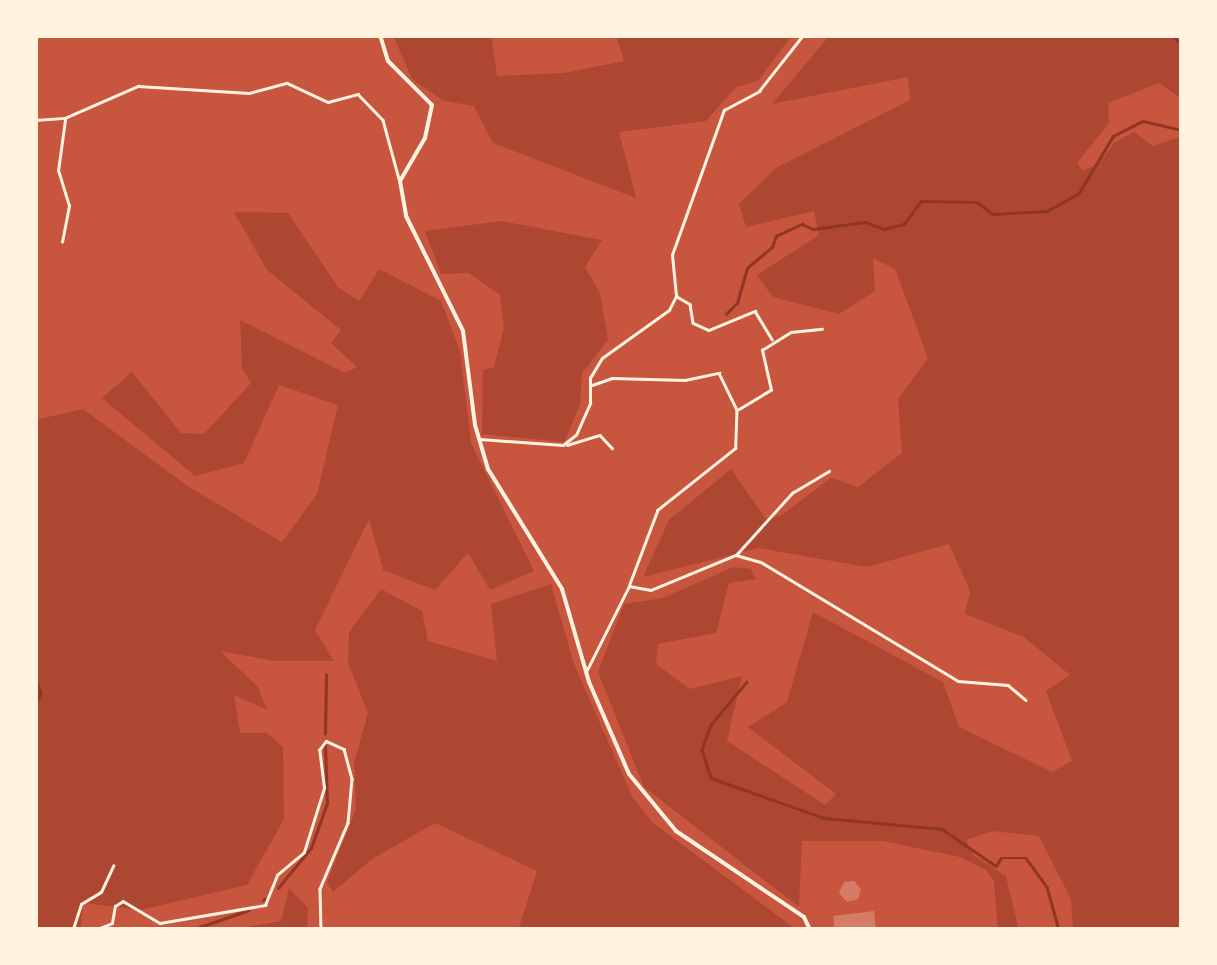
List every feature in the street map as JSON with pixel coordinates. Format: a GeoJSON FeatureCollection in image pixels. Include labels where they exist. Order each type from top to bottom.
{"type":"FeatureCollection","features":[{"type":"Feature","properties":{"kind":"street"},"geometry":{"type":"LineString","coordinates":[[380,35],[388,61],[420,91],[434,115],[400,180]]}},
{"type":"Feature","properties":{"kind":"street"},"geometry":{"type":"LineString","coordinates":[[563,444],[576,435],[602,358],[669,310],[676,296],[672,255],[724,110],[759,91],[803,35]]}},
{"type":"Feature","properties":{"kind":"street"},"geometry":{"type":"LineString","coordinates":[[35,120],[65,118],[138,86],[249,94],[286,82],[328,102],[358,94],[383,120],[406,216],[463,331],[479,439],[502,494],[562,589],[586,672],[629,774],[654,810],[695,846],[804,917],[810,930]]}},
{"type":"Feature","properties":{"kind":"street"},"geometry":{"type":"LineString","coordinates":[[62,242],[69,206],[58,171],[65,118]]}},
{"type":"Feature","properties":{"kind":"street"},"geometry":{"type":"LineString","coordinates":[[676,296],[690,304],[692,323],[709,330],[755,311],[773,341]]}},
{"type":"Feature","properties":{"kind":"street"},"geometry":{"type":"LineString","coordinates":[[737,410],[772,390],[762,350],[773,341],[822,329]]}},
{"type":"Feature","properties":{"kind":"street"},"geometry":{"type":"LineString","coordinates":[[586,672],[630,586],[658,510],[736,448],[737,410],[719,373],[685,380],[612,378],[590,386]]}},
{"type":"Feature","properties":{"kind":"street"},"geometry":{"type":"LineString","coordinates":[[479,439],[563,444],[600,436],[612,448]]}},
{"type":"Feature","properties":{"kind":"street"},"geometry":{"type":"LineString","coordinates":[[630,586],[651,590],[736,555],[792,493],[829,471]]}},
{"type":"Feature","properties":{"kind":"street"},"geometry":{"type":"LineString","coordinates":[[736,555],[760,562],[949,676],[1008,685],[1026,700]]}},
{"type":"Feature","properties":{"kind":"street"},"geometry":{"type":"LineString","coordinates":[[95,930],[112,923],[115,906],[123,901],[160,923],[266,905],[277,875],[304,852],[324,788],[320,750],[326,741],[344,750],[352,780],[348,822],[320,889],[321,930]]}},
{"type":"Feature","properties":{"kind":"street"},"geometry":{"type":"LineString","coordinates":[[45,930],[73,929],[78,907],[101,892],[113,866]]}},
{"type":"Feature","properties":{"kind":"shaded area"},"geometry":{"type":"Polygon","coordinates":[[[393,35],[491,35],[497,76],[564,73],[624,61],[616,35],[792,35],[758,81],[736,87],[706,121],[619,132],[636,198],[493,143],[474,106],[444,101],[412,79],[393,35]]]}},
{"type":"Feature","properties":{"kind":"shaded area"},"geometry":{"type":"Polygon","coordinates":[[[830,35],[1182,35],[1182,99],[1159,83],[1108,103],[1109,123],[1077,163],[1082,170],[1098,165],[1114,143],[1134,132],[1153,146],[1182,136],[1182,930],[1073,930],[1071,899],[1039,836],[992,831],[966,840],[973,855],[1006,876],[1019,930],[998,930],[994,881],[986,870],[960,857],[883,841],[802,841],[799,907],[644,787],[598,672],[624,604],[663,598],[733,567],[751,569],[756,579],[729,583],[716,633],[658,644],[656,664],[690,689],[742,676],[727,741],[825,805],[836,794],[748,727],[787,702],[813,612],[943,682],[959,727],[1052,772],[1072,761],[1046,691],[1070,675],[1024,637],[965,614],[970,591],[949,544],[867,567],[758,548],[643,577],[669,520],[731,469],[766,519],[782,515],[831,478],[858,487],[902,453],[898,399],[928,358],[895,269],[873,258],[875,291],[839,314],[773,297],[757,275],[819,235],[814,211],[746,227],[739,204],[776,168],[910,100],[908,77],[772,104],[830,35]]]}},
{"type":"Feature","properties":{"kind":"shaded area"},"geometry":{"type":"Polygon","coordinates":[[[234,212],[288,213],[338,287],[359,301],[379,269],[441,301],[460,351],[471,443],[534,571],[490,590],[468,553],[435,590],[383,570],[369,519],[315,630],[334,661],[275,661],[220,651],[258,687],[267,710],[234,695],[240,733],[267,733],[283,747],[284,819],[247,885],[140,910],[83,903],[81,930],[35,930],[35,420],[83,409],[189,487],[282,542],[317,494],[338,405],[279,385],[244,463],[195,476],[102,398],[132,372],[181,433],[204,434],[251,383],[242,368],[240,320],[345,373],[357,367],[331,343],[341,330],[267,270],[234,212]]]}},
{"type":"Feature","properties":{"kind":"shaded area"},"geometry":{"type":"Polygon","coordinates":[[[502,221],[602,240],[585,267],[600,293],[608,340],[582,373],[580,405],[564,442],[482,434],[483,370],[494,367],[504,328],[500,295],[469,273],[441,274],[425,231],[502,221]]]}},
{"type":"Feature","properties":{"kind":"shaded area"},"geometry":{"type":"Polygon","coordinates":[[[551,584],[574,664],[632,796],[652,822],[797,930],[518,930],[537,871],[435,823],[372,859],[333,892],[327,882],[356,809],[354,763],[368,713],[348,663],[349,632],[381,589],[422,611],[428,641],[497,661],[491,604],[551,584]]]}},
{"type":"Feature","properties":{"kind":"shaded area"},"geometry":{"type":"Polygon","coordinates":[[[289,888],[308,908],[307,930],[232,930],[281,921],[289,888]]]}},
{"type":"Feature","properties":{"kind":"building"},"geometry":{"type":"Polygon","coordinates":[[[854,881],[861,889],[858,899],[847,902],[839,893],[844,882],[854,881]]]}},
{"type":"Feature","properties":{"kind":"building"},"geometry":{"type":"Polygon","coordinates":[[[874,911],[876,930],[835,930],[833,916],[874,911]]]}},
{"type":"Feature","properties":{"kind":"waterway"},"geometry":{"type":"LineString","coordinates":[[1171,35],[1182,44]]}},
{"type":"Feature","properties":{"kind":"waterway"},"geometry":{"type":"LineString","coordinates":[[726,314],[737,303],[747,268],[772,247],[776,236],[802,224],[813,229],[865,222],[884,229],[904,224],[921,201],[977,202],[993,214],[1047,211],[1079,193],[1113,136],[1143,121],[1182,130]]}},
{"type":"Feature","properties":{"kind":"waterway"},"geometry":{"type":"LineString","coordinates":[[325,734],[326,675]]}},
{"type":"Feature","properties":{"kind":"waterway"},"geometry":{"type":"LineString","coordinates":[[35,678],[41,693],[35,707]]}},
{"type":"Feature","properties":{"kind":"waterway"},"geometry":{"type":"LineString","coordinates":[[747,682],[711,725],[702,750],[711,778],[824,818],[942,829],[996,866],[1001,858],[1026,858],[1047,887],[1059,930]]}},
{"type":"Feature","properties":{"kind":"waterway"},"geometry":{"type":"LineString","coordinates":[[278,888],[311,848],[327,803],[325,745]]}},
{"type":"Feature","properties":{"kind":"waterway"},"geometry":{"type":"LineString","coordinates":[[191,930],[249,910]]}}]}
